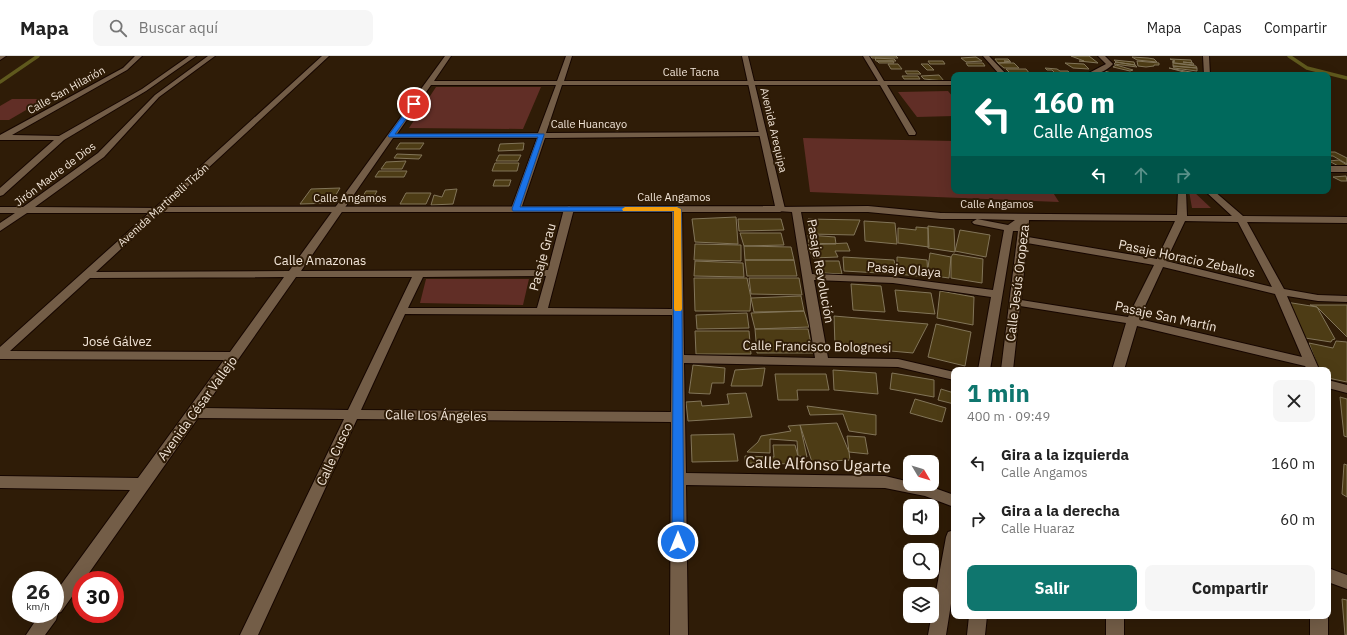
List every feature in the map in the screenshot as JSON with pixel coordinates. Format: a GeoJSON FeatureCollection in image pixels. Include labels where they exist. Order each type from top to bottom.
{"type":"FeatureCollection","features":[{"type":"Feature","properties":{"kind":"street","name":"Calle San Hilarión"},"geometry":{"type":"LineString","coordinates":[[1,137],[118,73],[139,56]]}},
{"type":"Feature","properties":{"kind":"street"},"geometry":{"type":"LineString","coordinates":[[0,193],[61,138],[144,90],[193,56]]}},
{"type":"Feature","properties":{"kind":"street","name":"Jirón Madre de Dios"},"geometry":{"type":"LineString","coordinates":[[0,228],[101,155],[157,96],[212,56]]}},
{"type":"Feature","properties":{"kind":"street","name":"Avenida Martinelli Tizón"},"geometry":{"type":"LineString","coordinates":[[0,355],[326,56]]}},
{"type":"Feature","properties":{"kind":"street","name":"Avenida César Vallejo"},"geometry":{"type":"LineString","coordinates":[[64,594],[448,56]]}},
{"type":"Feature","properties":{"kind":"street"},"geometry":{"type":"LineString","coordinates":[[516,209],[569,56]]}},
{"type":"Feature","properties":{"kind":"street","name":"Avenida Arequipa"},"geometry":{"type":"LineString","coordinates":[[746,56],[780,209]]}},
{"type":"Feature","properties":{"kind":"street"},"geometry":{"type":"LineString","coordinates":[[866,56],[912,133]]}},
{"type":"Feature","properties":{"kind":"street"},"geometry":{"type":"LineString","coordinates":[[986,56],[1001,72]]}},
{"type":"Feature","properties":{"kind":"street"},"geometry":{"type":"LineString","coordinates":[[1095,72],[1110,64],[1101,56]]}},
{"type":"Feature","properties":{"kind":"street"},"geometry":{"type":"LineString","coordinates":[[1206,56],[1208,72]]}},
{"type":"Feature","properties":{"kind":"street","name":"Calle Tacna"},"geometry":{"type":"LineString","coordinates":[[429,83],[951,84]]}},
{"type":"Feature","properties":{"kind":"street","name":"Calle Huancayo"},"geometry":{"type":"LineString","coordinates":[[391,136],[763,134]]}},
{"type":"Feature","properties":{"kind":"street"},"geometry":{"type":"LineString","coordinates":[[1,137],[61,138]]}},
{"type":"Feature","properties":{"kind":"street"},"geometry":{"type":"LineString","coordinates":[[1331,169],[1347,169]]}},
{"type":"Feature","properties":{"kind":"street"},"geometry":{"type":"LineString","coordinates":[[1119,367],[1132,321],[1182,217],[1182,194]]}},
{"type":"Feature","properties":{"kind":"street"},"geometry":{"type":"LineString","coordinates":[[1212,194],[1241,219],[1280,292],[1311,366]]}},
{"type":"Feature","properties":{"kind":"street","name":"Pasaje Grau"},"geometry":{"type":"LineString","coordinates":[[542,311],[569,209]]}},
{"type":"Feature","properties":{"kind":"street"},"geometry":{"type":"LineString","coordinates":[[677,209],[678,635]]}},
{"type":"Feature","properties":{"kind":"street","name":"Calle Angamos"},"geometry":{"type":"LineString","coordinates":[[0,210],[796,209],[868,210],[941,216],[1182,217],[1347,220]]}},
{"type":"Feature","properties":{"kind":"street","name":"Pasaje Revolución"},"geometry":{"type":"LineString","coordinates":[[796,209],[822,361]]}},
{"type":"Feature","properties":{"kind":"street","name":"Pasaje Horacio Zeballos"},"geometry":{"type":"LineString","coordinates":[[941,216],[1009,228],[1063,247],[1160,263],[1280,292],[1318,298],[1347,299]]}},
{"type":"Feature","properties":{"kind":"street","name":"Calle Jesús Oropeza"},"geometry":{"type":"LineString","coordinates":[[985,367],[1009,228],[1025,216]]}},
{"type":"Feature","properties":{"kind":"street","name":"Calle Jesús Oropeza"},"geometry":{"type":"LineString","coordinates":[[1007,367],[1025,216]]}},
{"type":"Feature","properties":{"kind":"street","name":"Calle Cusco"},"geometry":{"type":"LineString","coordinates":[[249,635],[419,273]]}},
{"type":"Feature","properties":{"kind":"street","name":"Calle Amazonas"},"geometry":{"type":"LineString","coordinates":[[87,275],[552,273]]}},
{"type":"Feature","properties":{"kind":"street","name":"Pasaje Olaya"},"geometry":{"type":"LineString","coordinates":[[807,277],[893,280],[997,294]]}},
{"type":"Feature","properties":{"kind":"street","name":"Pasaje San Martín"},"geometry":{"type":"LineString","coordinates":[[1015,302],[1132,321],[1311,366]]}},
{"type":"Feature","properties":{"kind":"street"},"geometry":{"type":"LineString","coordinates":[[401,311],[678,312]]}},
{"type":"Feature","properties":{"kind":"street","name":"José Gálvez"},"geometry":{"type":"LineString","coordinates":[[0,355],[234,356]]}},
{"type":"Feature","properties":{"kind":"street","name":"Calle Francisco Bolognesi"},"geometry":{"type":"LineString","coordinates":[[678,359],[898,363],[951,375]]}},
{"type":"Feature","properties":{"kind":"street"},"geometry":{"type":"LineString","coordinates":[[1331,385],[1347,389]]}},
{"type":"Feature","properties":{"kind":"street","name":"Calle Los Ángeles"},"geometry":{"type":"LineString","coordinates":[[194,413],[678,417]]}},
{"type":"Feature","properties":{"kind":"street","name":"Calle Alfonso Ugarte"},"geometry":{"type":"LineString","coordinates":[[678,479],[885,482],[926,491],[951,500]]}},
{"type":"Feature","properties":{"kind":"street"},"geometry":{"type":"LineString","coordinates":[[0,482],[143,484]]}},
{"type":"Feature","properties":{"kind":"street"},"geometry":{"type":"LineString","coordinates":[[937,635],[951,554]]}},
{"type":"Feature","properties":{"kind":"street"},"geometry":{"type":"LineString","coordinates":[[1331,576],[1347,582]]}},
{"type":"Feature","properties":{"kind":"street"},"geometry":{"type":"LineString","coordinates":[[976,635],[978,619]]}},
{"type":"Feature","properties":{"kind":"street"},"geometry":{"type":"LineString","coordinates":[[1114,619],[1115,635]]}},
{"type":"Feature","properties":{"kind":"street"},"geometry":{"type":"LineString","coordinates":[[1319,619],[1319,635]]}},
{"type":"Feature","properties":{"kind":"street"},"geometry":{"type":"LineString","coordinates":[[35,635],[44,623]]}},
{"type":"Feature","properties":{"kind":"shaded area"},"geometry":{"type":"Polygon","coordinates":[[[436,87],[541,87],[523,129],[409,128],[436,87]]]}},
{"type":"Feature","properties":{"kind":"shaded area"},"geometry":{"type":"Polygon","coordinates":[[[948,91],[951,94],[951,116],[917,117],[898,92],[948,91]]]}},
{"type":"Feature","properties":{"kind":"shaded area"},"geometry":{"type":"Polygon","coordinates":[[[12,99],[45,99],[9,120],[0,120],[0,106],[12,99]]]}},
{"type":"Feature","properties":{"kind":"shaded area"},"geometry":{"type":"Polygon","coordinates":[[[803,138],[951,141],[951,194],[1054,194],[1059,202],[810,192],[803,138]]]}},
{"type":"Feature","properties":{"kind":"shaded area"},"geometry":{"type":"Polygon","coordinates":[[[1190,194],[1196,194],[1211,208],[1192,208],[1190,194]]]}},
{"type":"Feature","properties":{"kind":"shaded area"},"geometry":{"type":"Polygon","coordinates":[[[426,279],[529,279],[523,305],[420,303],[426,279]]]}},
{"type":"Feature","properties":{"kind":"building"},"geometry":{"type":"Polygon","coordinates":[[[870,56],[896,56],[898,58],[872,58],[870,56]]]}},
{"type":"Feature","properties":{"kind":"building"},"geometry":{"type":"Polygon","coordinates":[[[1071,56],[1089,56],[1098,63],[1079,61],[1084,61],[1071,56]]]}},
{"type":"Feature","properties":{"kind":"building"},"geometry":{"type":"Polygon","coordinates":[[[976,57],[982,61],[966,62],[961,58],[976,57]]]}},
{"type":"Feature","properties":{"kind":"building"},"geometry":{"type":"Polygon","coordinates":[[[1132,57],[1154,59],[1157,62],[1137,60],[1132,57]]]}},
{"type":"Feature","properties":{"kind":"building"},"geometry":{"type":"Polygon","coordinates":[[[875,58],[894,59],[896,61],[876,61],[875,58]]]}},
{"type":"Feature","properties":{"kind":"building"},"geometry":{"type":"Polygon","coordinates":[[[995,59],[1008,59],[1010,61],[1004,61],[1011,62],[998,63],[995,59]]]}},
{"type":"Feature","properties":{"kind":"building"},"geometry":{"type":"Polygon","coordinates":[[[1170,59],[1191,60],[1194,65],[1175,63],[1172,62],[1175,61],[1170,59]]]}},
{"type":"Feature","properties":{"kind":"building"},"geometry":{"type":"Polygon","coordinates":[[[1114,60],[1134,62],[1135,65],[1116,62],[1114,60]]]}},
{"type":"Feature","properties":{"kind":"building"},"geometry":{"type":"Polygon","coordinates":[[[877,61],[893,61],[894,63],[879,63],[877,61]]]}},
{"type":"Feature","properties":{"kind":"building"},"geometry":{"type":"Polygon","coordinates":[[[928,61],[943,61],[945,64],[930,64],[928,61]]]}},
{"type":"Feature","properties":{"kind":"building"},"geometry":{"type":"Polygon","coordinates":[[[1137,61],[1159,63],[1159,65],[1146,67],[1138,66],[1137,61]]]}},
{"type":"Feature","properties":{"kind":"building"},"geometry":{"type":"Polygon","coordinates":[[[1116,62],[1135,65],[1137,67],[1114,64],[1116,62]]]}},
{"type":"Feature","properties":{"kind":"building"},"geometry":{"type":"Polygon","coordinates":[[[966,63],[983,63],[985,66],[968,66],[966,63]]]}},
{"type":"Feature","properties":{"kind":"building"},"geometry":{"type":"Polygon","coordinates":[[[998,63],[1014,63],[1019,68],[1004,68],[998,63]]]}},
{"type":"Feature","properties":{"kind":"building"},"geometry":{"type":"Polygon","coordinates":[[[1065,63],[1084,64],[1089,69],[1073,68],[1065,63]]]}},
{"type":"Feature","properties":{"kind":"building"},"geometry":{"type":"Polygon","coordinates":[[[1173,63],[1196,66],[1197,68],[1173,66],[1173,63]]]}},
{"type":"Feature","properties":{"kind":"building"},"geometry":{"type":"Polygon","coordinates":[[[888,64],[898,64],[902,69],[891,69],[888,64]]]}},
{"type":"Feature","properties":{"kind":"building"},"geometry":{"type":"Polygon","coordinates":[[[921,64],[928,64],[934,70],[927,70],[921,64]]]}},
{"type":"Feature","properties":{"kind":"building"},"geometry":{"type":"Polygon","coordinates":[[[1116,65],[1133,70],[1130,71],[1113,67],[1116,65]]]}},
{"type":"Feature","properties":{"kind":"building"},"geometry":{"type":"Polygon","coordinates":[[[1173,66],[1197,68],[1197,71],[1174,68],[1173,66]]]}},
{"type":"Feature","properties":{"kind":"building"},"geometry":{"type":"Polygon","coordinates":[[[1045,68],[1069,72],[1054,72],[1052,70],[1047,70],[1045,68]]]}},
{"type":"Feature","properties":{"kind":"building"},"geometry":{"type":"Polygon","coordinates":[[[1169,68],[1190,72],[1184,72],[1169,68]]]}},
{"type":"Feature","properties":{"kind":"building"},"geometry":{"type":"Polygon","coordinates":[[[1006,69],[1026,69],[1028,72],[1009,72],[1006,69]]]}},
{"type":"Feature","properties":{"kind":"building"},"geometry":{"type":"Polygon","coordinates":[[[905,71],[918,71],[921,74],[907,74],[905,71]]]}},
{"type":"Feature","properties":{"kind":"building"},"geometry":{"type":"Polygon","coordinates":[[[939,75],[944,81],[924,79],[921,76],[939,75]]]}},
{"type":"Feature","properties":{"kind":"building"},"geometry":{"type":"Polygon","coordinates":[[[902,76],[918,76],[920,79],[904,79],[902,76]]]}},
{"type":"Feature","properties":{"kind":"building"},"geometry":{"type":"Polygon","coordinates":[[[400,143],[424,143],[420,149],[396,149],[400,143]]]}},
{"type":"Feature","properties":{"kind":"building"},"geometry":{"type":"Polygon","coordinates":[[[524,143],[523,150],[498,151],[500,144],[524,143]]]}},
{"type":"Feature","properties":{"kind":"building"},"geometry":{"type":"Polygon","coordinates":[[[1331,152],[1335,152],[1347,158],[1347,164],[1331,156],[1331,152]]]}},
{"type":"Feature","properties":{"kind":"building"},"geometry":{"type":"Polygon","coordinates":[[[397,154],[422,155],[419,159],[394,158],[397,154]]]}},
{"type":"Feature","properties":{"kind":"building"},"geometry":{"type":"Polygon","coordinates":[[[499,155],[521,155],[518,161],[496,161],[499,155]]]}},
{"type":"Feature","properties":{"kind":"building"},"geometry":{"type":"Polygon","coordinates":[[[1339,160],[1347,165],[1347,168],[1342,168],[1331,161],[1339,160]]]}},
{"type":"Feature","properties":{"kind":"building"},"geometry":{"type":"Polygon","coordinates":[[[406,161],[402,169],[381,169],[386,162],[406,161]]]}},
{"type":"Feature","properties":{"kind":"building"},"geometry":{"type":"Polygon","coordinates":[[[495,163],[519,163],[517,171],[492,171],[495,163]]]}},
{"type":"Feature","properties":{"kind":"building"},"geometry":{"type":"Polygon","coordinates":[[[379,171],[407,171],[404,177],[375,177],[379,171]]]}},
{"type":"Feature","properties":{"kind":"building"},"geometry":{"type":"Polygon","coordinates":[[[1346,176],[1347,181],[1341,181],[1333,177],[1346,176]]]}},
{"type":"Feature","properties":{"kind":"building"},"geometry":{"type":"Polygon","coordinates":[[[495,180],[511,180],[509,186],[493,186],[495,180]]]}},
{"type":"Feature","properties":{"kind":"building"},"geometry":{"type":"Polygon","coordinates":[[[340,188],[331,203],[300,204],[311,189],[340,188]]]}},
{"type":"Feature","properties":{"kind":"building"},"geometry":{"type":"Polygon","coordinates":[[[457,189],[453,204],[431,205],[434,195],[442,197],[445,190],[457,189]]]}},
{"type":"Feature","properties":{"kind":"building"},"geometry":{"type":"Polygon","coordinates":[[[366,191],[377,191],[373,198],[382,198],[380,203],[359,203],[366,191]]]}},
{"type":"Feature","properties":{"kind":"building"},"geometry":{"type":"Polygon","coordinates":[[[406,193],[431,193],[426,204],[400,204],[406,193]]]}},
{"type":"Feature","properties":{"kind":"building"},"geometry":{"type":"Polygon","coordinates":[[[736,217],[738,244],[695,242],[692,219],[736,217]]]}},
{"type":"Feature","properties":{"kind":"building"},"geometry":{"type":"Polygon","coordinates":[[[738,219],[781,219],[784,230],[739,231],[738,219]]]}},
{"type":"Feature","properties":{"kind":"building"},"geometry":{"type":"Polygon","coordinates":[[[808,219],[860,220],[854,235],[810,234],[808,219]]]}},
{"type":"Feature","properties":{"kind":"building"},"geometry":{"type":"Polygon","coordinates":[[[864,221],[895,223],[897,244],[865,241],[864,221]]]}},
{"type":"Feature","properties":{"kind":"building"},"geometry":{"type":"Polygon","coordinates":[[[928,226],[954,229],[955,252],[928,248],[928,226]]]}},
{"type":"Feature","properties":{"kind":"building"},"geometry":{"type":"Polygon","coordinates":[[[916,227],[928,228],[929,247],[898,243],[898,228],[916,230],[916,227]]]}},
{"type":"Feature","properties":{"kind":"building"},"geometry":{"type":"Polygon","coordinates":[[[960,230],[990,235],[986,257],[955,251],[960,230]]]}},
{"type":"Feature","properties":{"kind":"building"},"geometry":{"type":"Polygon","coordinates":[[[740,233],[781,233],[784,245],[744,246],[740,233]]]}},
{"type":"Feature","properties":{"kind":"building"},"geometry":{"type":"Polygon","coordinates":[[[808,235],[835,237],[836,244],[809,243],[808,235]]]}},
{"type":"Feature","properties":{"kind":"building"},"geometry":{"type":"Polygon","coordinates":[[[847,243],[850,251],[835,251],[838,257],[813,258],[807,245],[847,243]]]}},
{"type":"Feature","properties":{"kind":"building"},"geometry":{"type":"Polygon","coordinates":[[[695,244],[741,245],[741,261],[694,260],[695,244]]]}},
{"type":"Feature","properties":{"kind":"building"},"geometry":{"type":"Polygon","coordinates":[[[744,246],[791,247],[794,260],[745,260],[744,246]]]}},
{"type":"Feature","properties":{"kind":"building"},"geometry":{"type":"Polygon","coordinates":[[[930,253],[951,257],[949,278],[927,275],[930,253]]]}},
{"type":"Feature","properties":{"kind":"building"},"geometry":{"type":"Polygon","coordinates":[[[953,254],[983,259],[982,283],[951,278],[951,257],[953,254]]]}},
{"type":"Feature","properties":{"kind":"building"},"geometry":{"type":"Polygon","coordinates":[[[843,257],[894,260],[897,274],[844,271],[843,257]]]}},
{"type":"Feature","properties":{"kind":"building"},"geometry":{"type":"Polygon","coordinates":[[[897,257],[927,260],[928,277],[897,274],[897,257]]]}},
{"type":"Feature","properties":{"kind":"building"},"geometry":{"type":"Polygon","coordinates":[[[745,260],[794,260],[797,276],[747,276],[745,260]]]}},
{"type":"Feature","properties":{"kind":"building"},"geometry":{"type":"Polygon","coordinates":[[[695,261],[743,263],[744,277],[694,276],[695,261]]]}},
{"type":"Feature","properties":{"kind":"building"},"geometry":{"type":"Polygon","coordinates":[[[821,261],[839,261],[842,274],[824,273],[821,261]]]}},
{"type":"Feature","properties":{"kind":"building"},"geometry":{"type":"Polygon","coordinates":[[[694,278],[747,278],[751,298],[750,311],[695,311],[694,278]]]}},
{"type":"Feature","properties":{"kind":"building"},"geometry":{"type":"Polygon","coordinates":[[[749,278],[799,278],[802,295],[751,294],[749,278]]]}},
{"type":"Feature","properties":{"kind":"building"},"geometry":{"type":"Polygon","coordinates":[[[851,284],[881,286],[885,312],[853,310],[851,284]]]}},
{"type":"Feature","properties":{"kind":"building"},"geometry":{"type":"Polygon","coordinates":[[[895,290],[931,293],[935,314],[898,311],[895,290]]]}},
{"type":"Feature","properties":{"kind":"building"},"geometry":{"type":"Polygon","coordinates":[[[940,291],[974,297],[973,325],[937,318],[940,291]]]}},
{"type":"Feature","properties":{"kind":"building"},"geometry":{"type":"Polygon","coordinates":[[[801,296],[804,311],[754,312],[751,298],[801,296]]]}},
{"type":"Feature","properties":{"kind":"building"},"geometry":{"type":"Polygon","coordinates":[[[1286,302],[1317,307],[1335,339],[1331,342],[1305,338],[1286,302]]]}},
{"type":"Feature","properties":{"kind":"building"},"geometry":{"type":"Polygon","coordinates":[[[1310,305],[1347,305],[1347,337],[1317,307],[1310,305]]]}},
{"type":"Feature","properties":{"kind":"building"},"geometry":{"type":"Polygon","coordinates":[[[804,311],[809,327],[755,329],[751,313],[804,311]]]}},
{"type":"Feature","properties":{"kind":"building"},"geometry":{"type":"Polygon","coordinates":[[[747,313],[749,328],[697,329],[696,315],[747,313]]]}},
{"type":"Feature","properties":{"kind":"building"},"geometry":{"type":"Polygon","coordinates":[[[834,316],[928,324],[913,353],[835,346],[834,316]]]}},
{"type":"Feature","properties":{"kind":"building"},"geometry":{"type":"Polygon","coordinates":[[[936,324],[971,332],[965,366],[928,357],[936,324]]]}},
{"type":"Feature","properties":{"kind":"building"},"geometry":{"type":"Polygon","coordinates":[[[755,329],[808,329],[813,353],[757,353],[755,329]]]}},
{"type":"Feature","properties":{"kind":"building"},"geometry":{"type":"Polygon","coordinates":[[[695,331],[749,331],[751,354],[696,354],[695,331]]]}},
{"type":"Feature","properties":{"kind":"building"},"geometry":{"type":"Polygon","coordinates":[[[1336,341],[1347,342],[1347,382],[1331,379],[1331,367],[1318,367],[1309,343],[1333,348],[1336,341]]]}},
{"type":"Feature","properties":{"kind":"building"},"geometry":{"type":"Polygon","coordinates":[[[693,365],[725,368],[724,383],[712,383],[710,394],[689,393],[693,365]]]}},
{"type":"Feature","properties":{"kind":"building"},"geometry":{"type":"Polygon","coordinates":[[[765,368],[762,386],[731,386],[735,370],[765,368]]]}},
{"type":"Feature","properties":{"kind":"building"},"geometry":{"type":"Polygon","coordinates":[[[833,370],[876,373],[878,394],[834,390],[833,370]]]}},
{"type":"Feature","properties":{"kind":"building"},"geometry":{"type":"Polygon","coordinates":[[[892,373],[934,380],[934,397],[890,389],[892,373]]]}},
{"type":"Feature","properties":{"kind":"building"},"geometry":{"type":"Polygon","coordinates":[[[775,374],[826,374],[829,390],[797,390],[798,400],[778,400],[775,374]]]}},
{"type":"Feature","properties":{"kind":"building"},"geometry":{"type":"Polygon","coordinates":[[[941,389],[951,392],[951,403],[938,400],[941,389]]]}},
{"type":"Feature","properties":{"kind":"building"},"geometry":{"type":"Polygon","coordinates":[[[746,393],[752,417],[688,421],[686,402],[701,401],[702,406],[729,404],[727,394],[746,393]]]}},
{"type":"Feature","properties":{"kind":"building"},"geometry":{"type":"Polygon","coordinates":[[[1340,397],[1347,399],[1347,437],[1344,436],[1340,397]]]}},
{"type":"Feature","properties":{"kind":"building"},"geometry":{"type":"Polygon","coordinates":[[[915,399],[946,408],[942,422],[910,413],[915,399]]]}},
{"type":"Feature","properties":{"kind":"building"},"geometry":{"type":"Polygon","coordinates":[[[807,406],[876,415],[876,435],[849,431],[843,414],[810,415],[807,406]]]}},
{"type":"Feature","properties":{"kind":"building"},"geometry":{"type":"Polygon","coordinates":[[[837,423],[849,452],[850,460],[812,462],[800,425],[837,423]]]}},
{"type":"Feature","properties":{"kind":"building"},"geometry":{"type":"Polygon","coordinates":[[[800,425],[807,457],[798,456],[797,441],[770,439],[770,453],[747,452],[758,442],[761,436],[791,431],[788,426],[800,425]]]}},
{"type":"Feature","properties":{"kind":"building"},"geometry":{"type":"Polygon","coordinates":[[[734,434],[738,461],[692,462],[691,435],[734,434]]]}},
{"type":"Feature","properties":{"kind":"building"},"geometry":{"type":"Polygon","coordinates":[[[847,436],[865,437],[868,454],[849,452],[847,436]]]}},
{"type":"Feature","properties":{"kind":"building"},"geometry":{"type":"Polygon","coordinates":[[[773,445],[795,445],[798,456],[797,464],[745,463],[745,456],[774,457],[773,445]]]}},
{"type":"Feature","properties":{"kind":"building"},"geometry":{"type":"Polygon","coordinates":[[[1344,464],[1347,465],[1347,497],[1342,494],[1344,464]]]}},
{"type":"Feature","properties":{"kind":"building"},"geometry":{"type":"Polygon","coordinates":[[[1342,599],[1347,600],[1347,635],[1345,635],[1342,599]]]}},
{"type":"Feature","properties":{"kind":"waterway"},"geometry":{"type":"LineString","coordinates":[[0,82],[38,56]]}},
{"type":"Feature","properties":{"kind":"waterway"},"geometry":{"type":"LineString","coordinates":[[1289,56],[1307,68],[1323,72]]}},
{"type":"Feature","properties":{"kind":"waterway"},"geometry":{"type":"LineString","coordinates":[[1331,74],[1347,78]]}},
{"type":"Feature","properties":{"kind":"slow traffic"},"geometry":{"type":"LineString","coordinates":[[625,209],[677,209],[678,309]]}},
{"type":"Feature","properties":{"kind":"route"},"geometry":{"type":"LineString","coordinates":[[414,104],[391,136],[541,135],[516,209],[677,209],[678,542]]}}]}
